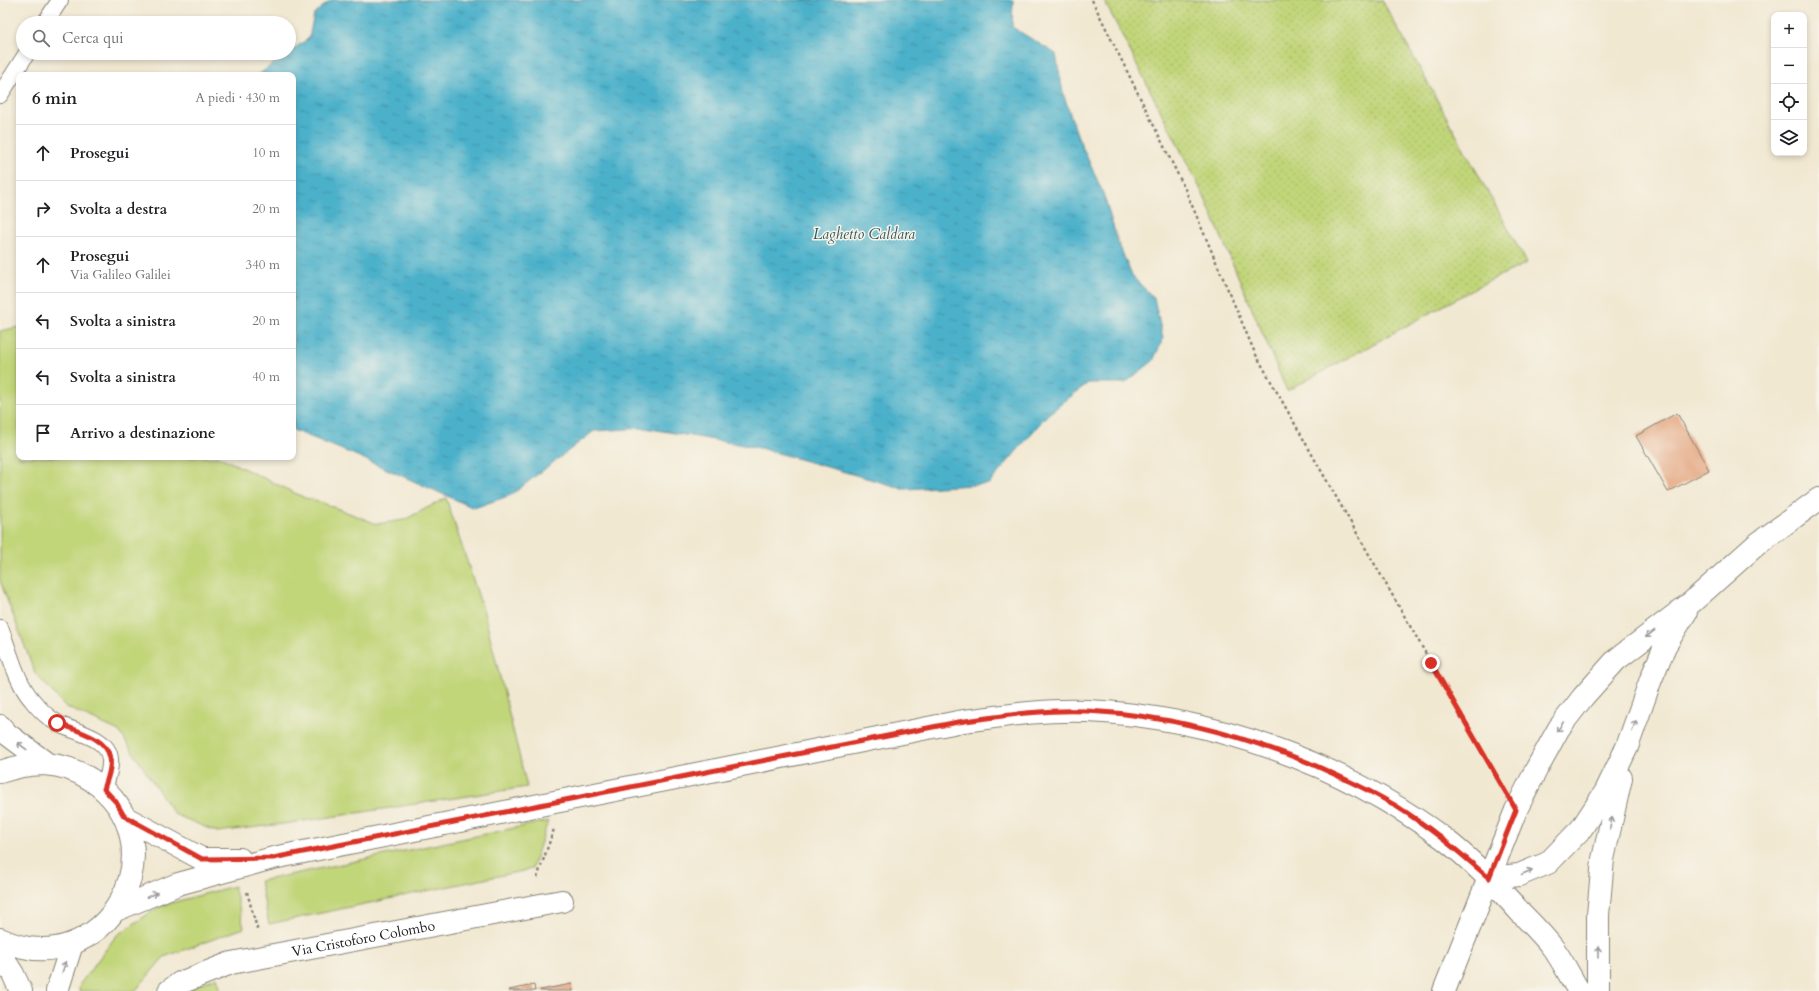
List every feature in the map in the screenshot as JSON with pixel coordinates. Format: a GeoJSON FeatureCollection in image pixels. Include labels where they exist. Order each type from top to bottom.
{"type":"FeatureCollection","features":[{"type":"Feature","properties":{"kind":"street"},"geometry":{"type":"LineString","coordinates":[[1444,991],[1516,810],[1559,728],[1583,697],[1616,660],[1692,602],[1756,545],[1819,499]]}},
{"type":"Feature","properties":{"kind":"street"},"geometry":{"type":"LineString","coordinates":[[1489,878],[1519,875],[1548,863],[1581,829],[1606,791],[1627,747],[1651,679],[1665,646],[1692,602]]}},
{"type":"Feature","properties":{"kind":"street"},"geometry":{"type":"LineString","coordinates":[[116,910],[178,884],[273,858],[958,722],[1027,713],[1087,711],[1149,717],[1207,728],[1270,747],[1336,774],[1395,806],[1444,839],[1489,878],[1553,948],[1579,991]]}},
{"type":"Feature","properties":{"kind":"street"},"geometry":{"type":"LineString","coordinates":[[0,726],[7,734],[46,763]]}},
{"type":"Feature","properties":{"kind":"street"},"geometry":{"type":"LineString","coordinates":[[1598,991],[1598,915],[1604,859],[1627,747]]}},
{"type":"Feature","properties":{"kind":"street"},"geometry":{"type":"LineString","coordinates":[[0,772],[21,765],[46,763],[77,771],[104,789],[116,802],[124,816],[132,840],[133,864],[128,888],[116,910],[96,930],[72,944],[43,949],[14,945],[0,939]]}},
{"type":"Feature","properties":{"kind":"street"},"geometry":{"type":"LineString","coordinates":[[124,816],[202,859],[273,858]]}},
{"type":"Feature","properties":{"kind":"street","name":"Via Cristoforo Colombo"},"geometry":{"type":"LineString","coordinates":[[169,991],[180,983],[230,963],[562,901]]}},
{"type":"Feature","properties":{"kind":"street"},"geometry":{"type":"LineString","coordinates":[[57,991],[72,944]]}},
{"type":"Feature","properties":{"kind":"street"},"geometry":{"type":"LineString","coordinates":[[0,953],[14,974],[21,991]]}},
{"type":"Feature","properties":{"kind":"lane"},"geometry":{"type":"LineString","coordinates":[[50,16],[60,0]]}},
{"type":"Feature","properties":{"kind":"lane"},"geometry":{"type":"LineString","coordinates":[[0,95],[22,60]]}},
{"type":"Feature","properties":{"kind":"lane"},"geometry":{"type":"LineString","coordinates":[[0,628],[22,686],[31,699],[43,712],[57,723],[90,736],[103,745],[110,758],[109,771],[104,789]]}},
{"type":"Feature","properties":{"kind":"path"},"geometry":{"type":"LineString","coordinates":[[1092,0],[1186,189],[1255,353],[1516,810]]}},
{"type":"Feature","properties":{"kind":"path"},"geometry":{"type":"LineString","coordinates":[[532,879],[538,878],[557,822]]}},
{"type":"Feature","properties":{"kind":"path"},"geometry":{"type":"LineString","coordinates":[[258,934],[265,933]]}},
{"type":"Feature","properties":{"kind":"green space"},"geometry":{"type":"Polygon","coordinates":[[[1104,0],[1382,0],[1527,263],[1485,283],[1287,391],[1203,194],[1104,0]]]}},
{"type":"Feature","properties":{"kind":"green space"},"geometry":{"type":"Polygon","coordinates":[[[16,328],[16,460],[226,460],[305,498],[318,501],[377,524],[404,520],[446,498],[485,616],[527,787],[291,823],[217,832],[174,814],[119,731],[66,707],[35,673],[0,581],[0,331],[16,328]]]}},
{"type":"Feature","properties":{"kind":"green space"},"geometry":{"type":"Polygon","coordinates":[[[548,821],[532,869],[269,924],[260,881],[548,821]]]}},
{"type":"Feature","properties":{"kind":"green space"},"geometry":{"type":"Polygon","coordinates":[[[234,886],[244,928],[164,957],[135,991],[79,991],[80,984],[116,936],[160,906],[234,886]]]}},
{"type":"Feature","properties":{"kind":"green space"},"geometry":{"type":"Polygon","coordinates":[[[217,977],[221,991],[185,991],[217,977]]]}},
{"type":"Feature","properties":{"kind":"water","name":"Laghetto Caldara"},"geometry":{"type":"Polygon","coordinates":[[[331,0],[1013,0],[1012,27],[1056,54],[1063,93],[1078,137],[1103,193],[1118,242],[1132,276],[1154,298],[1163,339],[1153,361],[1125,383],[1088,383],[1047,415],[989,484],[905,489],[760,448],[645,428],[594,431],[511,495],[474,508],[355,455],[296,431],[296,72],[262,72],[279,60],[296,60],[296,47],[309,38],[314,14],[331,0]]]}},
{"type":"Feature","properties":{"kind":"building"},"geometry":{"type":"Polygon","coordinates":[[[1677,413],[1709,470],[1668,492],[1636,436],[1677,413]]]}},
{"type":"Feature","properties":{"kind":"building"},"geometry":{"type":"Polygon","coordinates":[[[572,984],[573,991],[540,991],[540,990],[572,984]]]}},
{"type":"Feature","properties":{"kind":"building"},"geometry":{"type":"Polygon","coordinates":[[[534,985],[535,991],[509,991],[509,990],[534,985]]]}},
{"type":"Feature","properties":{"kind":"route"},"geometry":{"type":"LineString","coordinates":[[57,723],[90,736],[103,745],[110,758],[109,771],[104,789],[116,802],[124,816],[202,859],[273,858],[958,722],[1027,713],[1087,711],[1149,717],[1207,728],[1270,747],[1336,774],[1395,806],[1444,839],[1489,878],[1516,810],[1431,663]]}}]}
